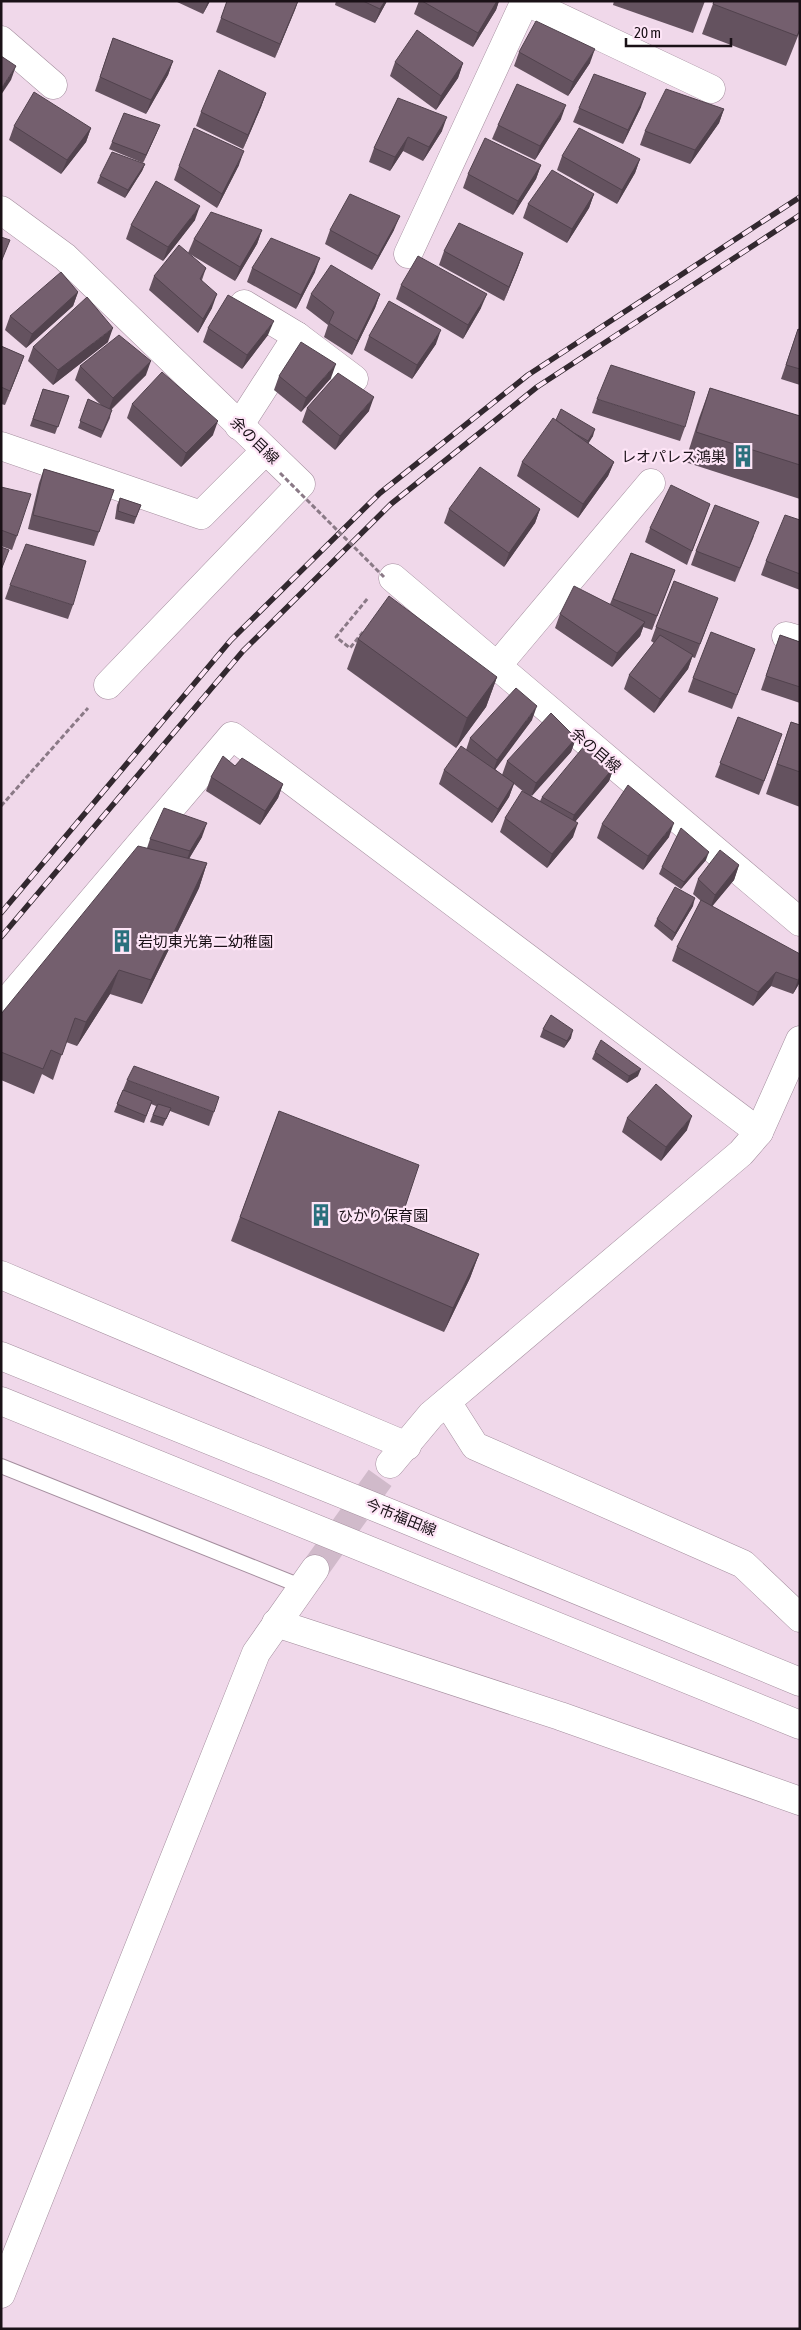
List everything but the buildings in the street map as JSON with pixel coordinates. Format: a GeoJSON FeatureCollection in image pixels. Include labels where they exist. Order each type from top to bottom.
{"type":"FeatureCollection","features":[{"type":"Feature","properties":{"kind":"street"},"geometry":{"type":"LineString","coordinates":[[408,254],[525,1],[711,89]]}},
{"type":"Feature","properties":{"kind":"street"},"geometry":{"type":"LineString","coordinates":[[1,40],[53,84]]}},
{"type":"Feature","properties":{"kind":"street","name":"余の目線"},"geometry":{"type":"LineString","coordinates":[[1,210],[65,257],[240,426],[273,462],[301,484],[108,684]]}},
{"type":"Feature","properties":{"kind":"street"},"geometry":{"type":"LineString","coordinates":[[244,304],[296,336],[354,379]]}},
{"type":"Feature","properties":{"kind":"street"},"geometry":{"type":"LineString","coordinates":[[240,426],[296,336]]}},
{"type":"Feature","properties":{"kind":"street"},"geometry":{"type":"LineString","coordinates":[[1,446],[201,515],[273,462]]}},
{"type":"Feature","properties":{"kind":"street"},"geometry":{"type":"LineString","coordinates":[[497,666],[651,483]]}},
{"type":"Feature","properties":{"kind":"street","name":"余の目線"},"geometry":{"type":"LineString","coordinates":[[381,585],[497,666],[800,922]]}},
{"type":"Feature","properties":{"kind":"street"},"geometry":{"type":"LineString","coordinates":[[1,1008],[232,736],[759,1132]]}},
{"type":"Feature","properties":{"kind":"street"},"geometry":{"type":"LineString","coordinates":[[1,1274],[399,1455],[431,1415],[741,1153],[759,1132],[800,1040]]}},
{"type":"Feature","properties":{"kind":"street","name":"今市福田線"},"geometry":{"type":"LineString","coordinates":[[1,1356],[460,1541],[800,1682]]}},
{"type":"Feature","properties":{"kind":"street"},"geometry":{"type":"LineString","coordinates":[[1,1401],[800,1725]]}},
{"type":"Feature","properties":{"kind":"street"},"geometry":{"type":"LineString","coordinates":[[447,1402],[475,1446],[743,1564],[800,1618]]}},
{"type":"Feature","properties":{"kind":"street"},"geometry":{"type":"LineString","coordinates":[[1,2294],[256,1653],[276,1622],[309,1578]]}},
{"type":"Feature","properties":{"kind":"street"},"geometry":{"type":"LineString","coordinates":[[276,1622],[560,1716],[800,1801]]}},
{"type":"Feature","properties":{"kind":"lane"},"geometry":{"type":"LineString","coordinates":[[1,1466],[309,1578]]}},
{"type":"Feature","properties":{"kind":"path"},"geometry":{"type":"LineString","coordinates":[[273,462],[384,577],[381,585],[336,637],[350,648],[367,627]]}},
{"type":"Feature","properties":{"kind":"path"},"geometry":{"type":"LineString","coordinates":[[1,806],[108,684]]}},
{"type":"Feature","properties":{"kind":"tunnel"},"geometry":{"type":"LineString","coordinates":[[315,1569],[390,1464]]}},
{"type":"Feature","properties":{"kind":"railway"},"geometry":{"type":"LineString","coordinates":[[1,913],[231,640],[380,493],[528,375],[800,197]]}},
{"type":"Feature","properties":{"kind":"railway"},"geometry":{"type":"LineString","coordinates":[[1,937],[243,651],[391,504],[537,387],[800,215]]}},
{"type":"Feature","properties":{"kind":"place","name":"レオパレス鴻巣"},"geometry":{"type":"Point","coordinates":[743,456]}},
{"type":"Feature","properties":{"kind":"place","name":"岩切東光第二幼稚園"},"geometry":{"type":"Point","coordinates":[122,941]}},
{"type":"Feature","properties":{"kind":"place","name":"ひかり保育園"},"geometry":{"type":"Point","coordinates":[321,1215]}}]}
